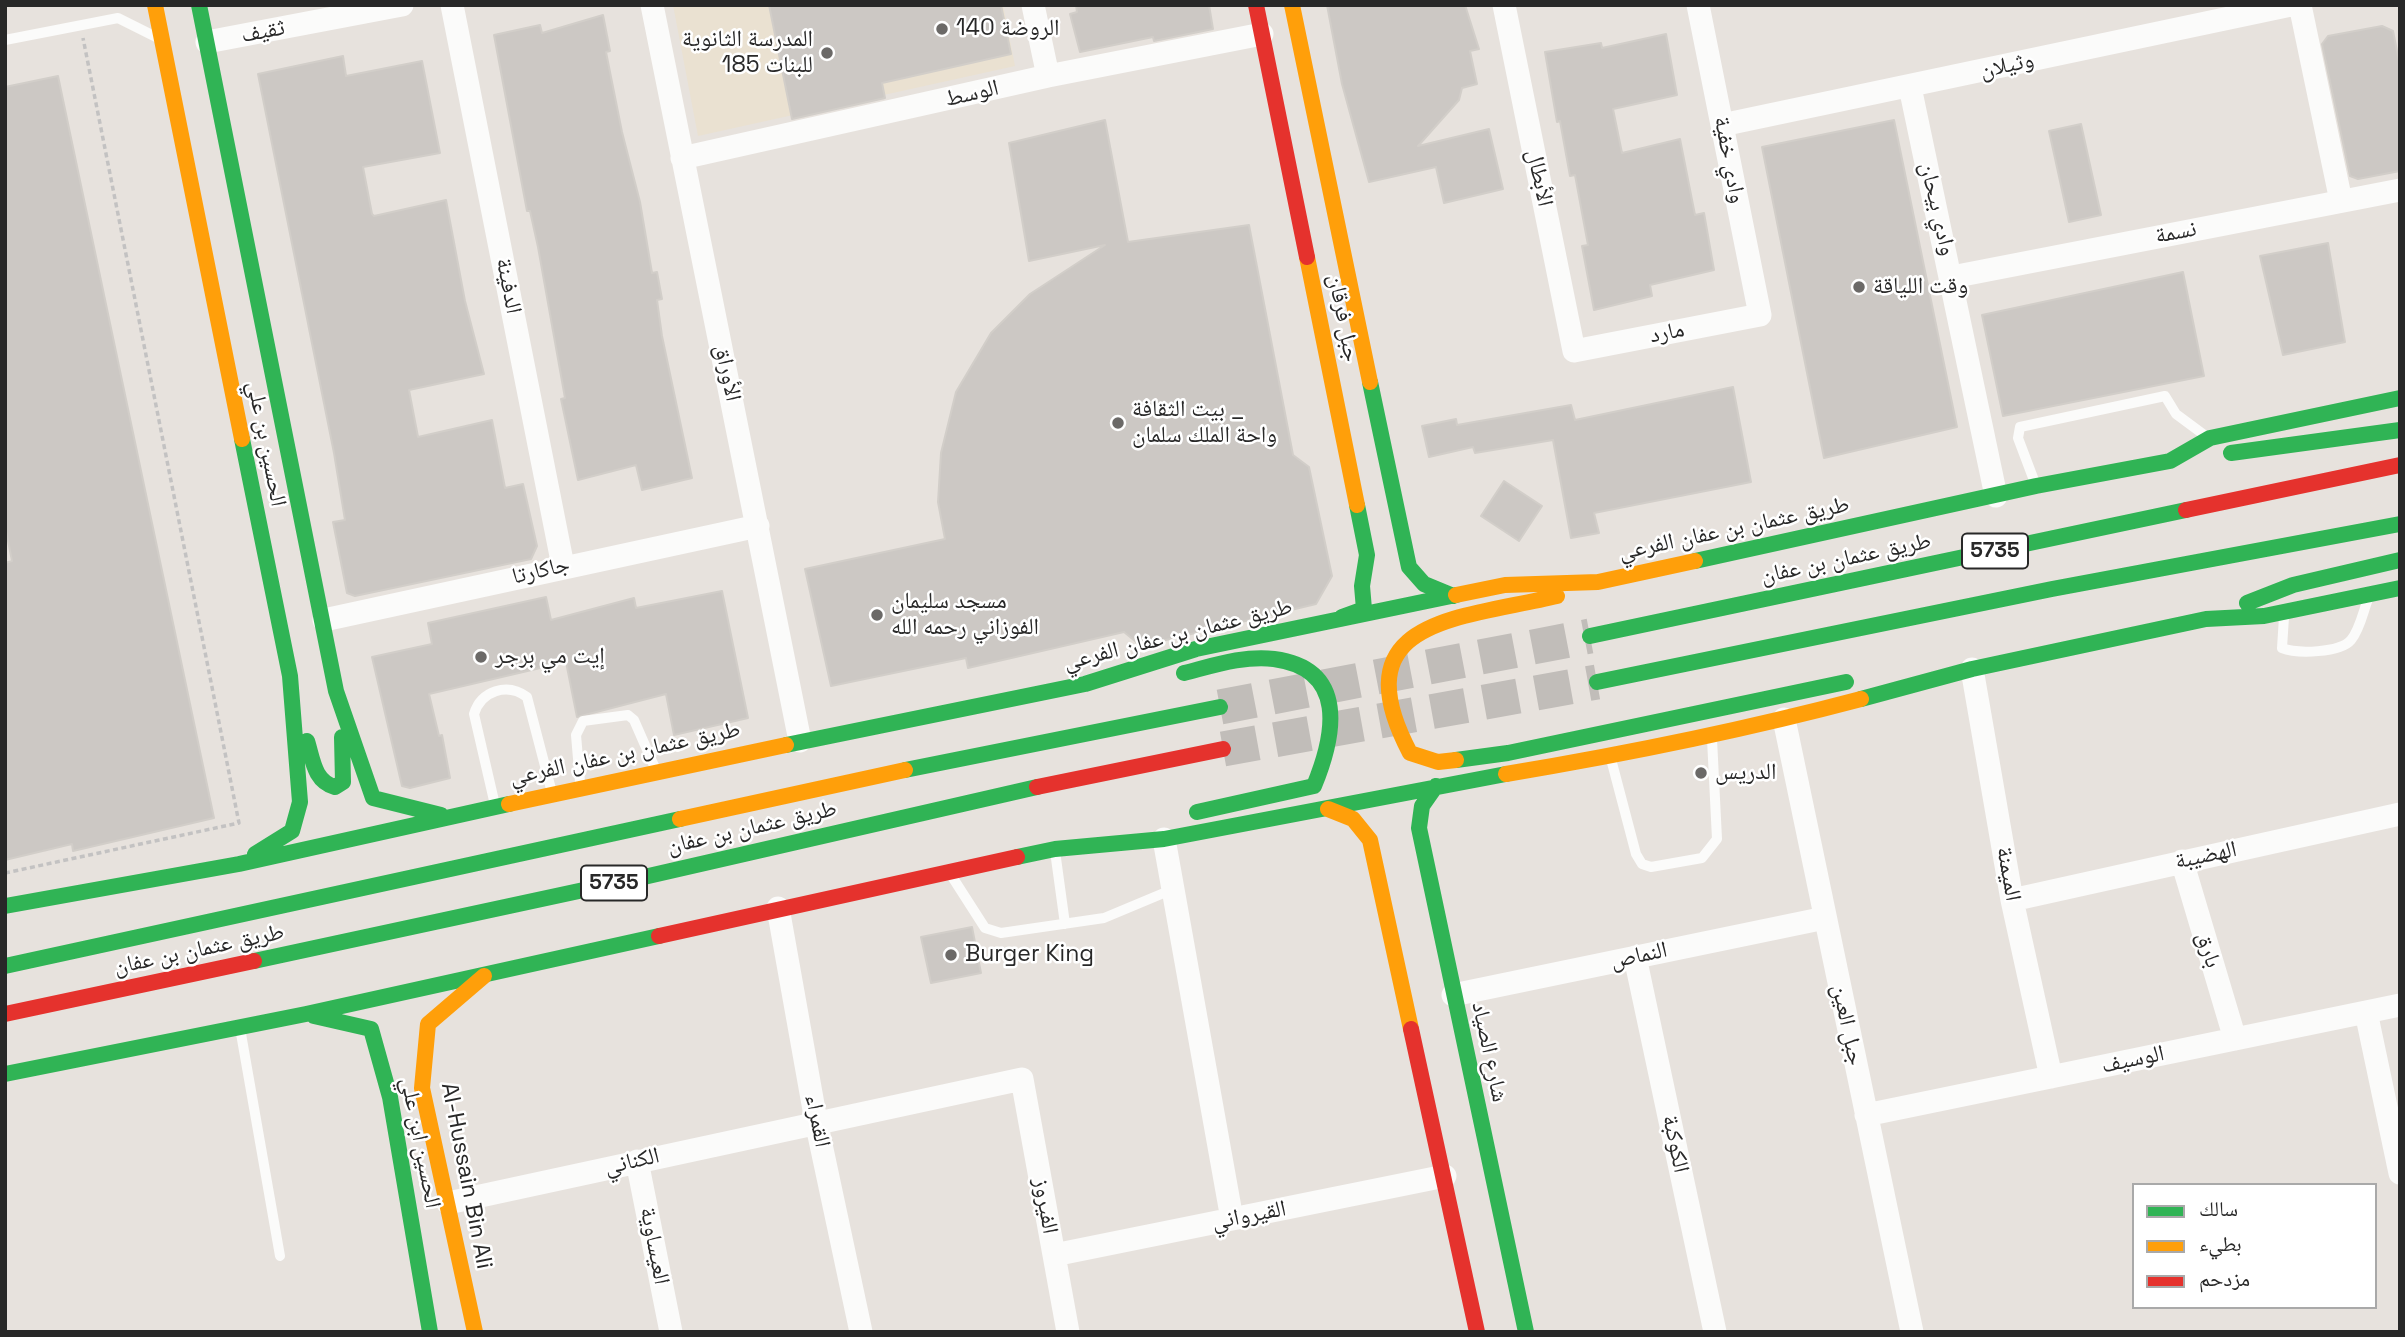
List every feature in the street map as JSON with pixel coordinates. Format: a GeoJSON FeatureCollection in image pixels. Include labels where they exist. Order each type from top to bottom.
{"type":"FeatureCollection","features":[{"type":"Feature","properties":{"kind":"street","name":"الحسين بن علي"},"geometry":{"type":"LineString","coordinates":[[155,5],[292,696],[300,802],[292,831],[239,864]]}},
{"type":"Feature","properties":{"kind":"street","name":"الحسين بن علي"},"geometry":{"type":"LineString","coordinates":[[199,5],[324,620],[336,691],[373,798],[395,806],[456,818]]}},
{"type":"Feature","properties":{"kind":"street","name":"ثقيف"},"geometry":{"type":"LineString","coordinates":[[207,42],[402,5]]}},
{"type":"Feature","properties":{"kind":"street","name":"الدفينة"},"geometry":{"type":"LineString","coordinates":[[452,5],[563,566]]}},
{"type":"Feature","properties":{"kind":"street","name":"الأوراق"},"geometry":{"type":"LineString","coordinates":[[652,5],[800,741]]}},
{"type":"Feature","properties":{"kind":"street"},"geometry":{"type":"LineString","coordinates":[[1033,5],[1048,76]]}},
{"type":"Feature","properties":{"kind":"street","name":"جبل فرقان"},"geometry":{"type":"LineString","coordinates":[[1256,5],[1367,555],[1362,586],[1364,609],[1334,619]]}},
{"type":"Feature","properties":{"kind":"street","name":"جبل فرقان"},"geometry":{"type":"LineString","coordinates":[[1293,5],[1409,567],[1424,584],[1453,596]]}},
{"type":"Feature","properties":{"kind":"street","name":"الأبطال"},"geometry":{"type":"LineString","coordinates":[[1504,5],[1574,351]]}},
{"type":"Feature","properties":{"kind":"street","name":"وادي خفية"},"geometry":{"type":"LineString","coordinates":[[1698,5],[1760,316]]}},
{"type":"Feature","properties":{"kind":"street","name":"وثيلان"},"geometry":{"type":"LineString","coordinates":[[1722,125],[1910,87],[2227,12],[2291,5]]}},
{"type":"Feature","properties":{"kind":"street"},"geometry":{"type":"LineString","coordinates":[[2301,5],[2341,201]]}},
{"type":"Feature","properties":{"kind":"street","name":"الوسط"},"geometry":{"type":"LineString","coordinates":[[682,158],[1048,76],[1262,34]]}},
{"type":"Feature","properties":{"kind":"street","name":"وادي بيحان"},"geometry":{"type":"LineString","coordinates":[[1910,87],[1996,496]]}},
{"type":"Feature","properties":{"kind":"street","name":"نسمة"},"geometry":{"type":"LineString","coordinates":[[1952,277],[2400,190]]}},
{"type":"Feature","properties":{"kind":"street","name":"مارد"},"geometry":{"type":"LineString","coordinates":[[1574,351],[1760,316]]}},
{"type":"Feature","properties":{"kind":"street","name":"طريق عثمان بن عفان الفرعي"},"geometry":{"type":"LineString","coordinates":[[5,906],[239,864],[456,818],[495,805],[580,786],[1084,684],[1185,652],[1334,619],[1506,585],[1598,582],[2036,486],[2170,461],[2210,438],[2400,398]]}},
{"type":"Feature","properties":{"kind":"street"},"geometry":{"type":"LineString","coordinates":[[2170,461],[2400,430]]}},
{"type":"Feature","properties":{"kind":"street","name":"طريق عثمان بن عفان"},"geometry":{"type":"LineString","coordinates":[[1590,636],[2400,466]]}},
{"type":"Feature","properties":{"kind":"street","name":"5735"},"geometry":{"type":"LineString","coordinates":[[1597,682],[2052,589],[2400,524]]}},
{"type":"Feature","properties":{"kind":"street","name":"جاكارتا"},"geometry":{"type":"LineString","coordinates":[[324,620],[563,566],[758,526]]}},
{"type":"Feature","properties":{"kind":"street"},"geometry":{"type":"LineString","coordinates":[[1402,538],[1403,586]]}},
{"type":"Feature","properties":{"kind":"street"},"geometry":{"type":"LineString","coordinates":[[1367,555],[1379,577]]}},
{"type":"Feature","properties":{"kind":"street"},"geometry":{"type":"LineString","coordinates":[[2206,619],[2292,585],[2400,560]]}},
{"type":"Feature","properties":{"kind":"street"},"geometry":{"type":"LineString","coordinates":[[1598,582],[1533,604],[1423,628],[1404,641],[1389,663],[1387,696],[1392,721],[1410,753],[1437,762],[1508,753],[1872,677],[1945,679]]}},
{"type":"Feature","properties":{"kind":"street"},"geometry":{"type":"LineString","coordinates":[[5,1074],[306,1014],[1055,849],[1100,845],[1158,832],[1328,809],[1436,786],[1610,757],[1712,732],[1784,719],[1945,679],[1972,669],[2206,619],[2264,615],[2400,588]]}},
{"type":"Feature","properties":{"kind":"street"},"geometry":{"type":"LineString","coordinates":[[1168,677],[1273,658],[1296,663],[1318,677],[1334,715],[1329,755],[1314,786],[1177,817]]}},
{"type":"Feature","properties":{"kind":"street","name":"الميمنة"},"geometry":{"type":"LineString","coordinates":[[1972,669],[2012,900],[2051,1077]]}},
{"type":"Feature","properties":{"kind":"street"},"geometry":{"type":"LineString","coordinates":[[1084,684],[1143,683]]}},
{"type":"Feature","properties":{"kind":"street"},"geometry":{"type":"LineString","coordinates":[[292,696],[318,776],[324,784],[335,787],[342,782],[344,768],[336,691]]}},
{"type":"Feature","properties":{"kind":"street","name":"طريق عثمان بن عفان"},"geometry":{"type":"LineString","coordinates":[[5,966],[449,872],[849,781],[1220,707]]}},
{"type":"Feature","properties":{"kind":"street","name":"جبل العين"},"geometry":{"type":"LineString","coordinates":[[1784,719],[1912,1332]]}},
{"type":"Feature","properties":{"kind":"street","name":"طريق عثمان بن عفان"},"geometry":{"type":"LineString","coordinates":[[5,1014],[644,877],[946,806],[1223,749]]}},
{"type":"Feature","properties":{"kind":"street","name":"شارع الصياد"},"geometry":{"type":"LineString","coordinates":[[1436,786],[1414,823],[1526,1332]]}},
{"type":"Feature","properties":{"kind":"street"},"geometry":{"type":"LineString","coordinates":[[1328,809],[1353,819],[1373,834],[1477,1332]]}},
{"type":"Feature","properties":{"kind":"street","name":"الهضيبة"},"geometry":{"type":"LineString","coordinates":[[2012,900],[2400,814]]}},
{"type":"Feature","properties":{"kind":"street"},"geometry":{"type":"LineString","coordinates":[[1158,832],[1232,1219]]}},
{"type":"Feature","properties":{"kind":"street","name":"بارق"},"geometry":{"type":"LineString","coordinates":[[2182,861],[2235,1039]]}},
{"type":"Feature","properties":{"kind":"street","name":"القمراء"},"geometry":{"type":"LineString","coordinates":[[778,908],[816,1121],[860,1332]]}},
{"type":"Feature","properties":{"kind":"street","name":"النماص"},"geometry":{"type":"LineString","coordinates":[[1453,995],[1825,918]]}},
{"type":"Feature","properties":{"kind":"street","name":"الكوكبة"},"geometry":{"type":"LineString","coordinates":[[1635,957],[1715,1332]]}},
{"type":"Feature","properties":{"kind":"street","name":"Al-Hussain Bin Ali"},"geometry":{"type":"LineString","coordinates":[[475,1332],[422,1088],[428,1024],[488,973]]}},
{"type":"Feature","properties":{"kind":"street","name":"الوسيف"},"geometry":{"type":"LineString","coordinates":[[1866,1115],[2400,1005]]}},
{"type":"Feature","properties":{"kind":"street"},"geometry":{"type":"LineString","coordinates":[[2366,1012],[2400,1173]]}},
{"type":"Feature","properties":{"kind":"street","name":"الحسين ابن علي"},"geometry":{"type":"LineString","coordinates":[[306,1014],[371,1028],[390,1097],[430,1332]]}},
{"type":"Feature","properties":{"kind":"street","name":"الكناني"},"geometry":{"type":"LineString","coordinates":[[448,1203],[816,1121],[1022,1079]]}},
{"type":"Feature","properties":{"kind":"street","name":"الفيروز"},"geometry":{"type":"LineString","coordinates":[[1022,1079],[1068,1332]]}},
{"type":"Feature","properties":{"kind":"street"},"geometry":{"type":"LineString","coordinates":[[390,1097],[422,1088]]}},
{"type":"Feature","properties":{"kind":"street","name":"العيساوية"},"geometry":{"type":"LineString","coordinates":[[637,1161],[671,1332]]}},
{"type":"Feature","properties":{"kind":"street","name":"القيرواني"},"geometry":{"type":"LineString","coordinates":[[1054,1255],[1445,1176]]}},
{"type":"Feature","properties":{"kind":"lane"},"geometry":{"type":"LineString","coordinates":[[5,40],[80,23],[118,18],[162,39]]}},
{"type":"Feature","properties":{"kind":"lane"},"geometry":{"type":"LineString","coordinates":[[2036,486],[2018,438],[2020,427],[2165,396],[2176,414],[2210,438]]}},
{"type":"Feature","properties":{"kind":"lane"},"geometry":{"type":"LineString","coordinates":[[2284,610],[2282,648],[2298,653],[2344,646],[2354,635],[2370,594]]}},
{"type":"Feature","properties":{"kind":"lane"},"geometry":{"type":"LineString","coordinates":[[495,805],[474,714],[478,701],[485,694],[509,689],[527,697],[552,792]]}},
{"type":"Feature","properties":{"kind":"lane"},"geometry":{"type":"LineString","coordinates":[[580,786],[576,735],[583,721],[628,715],[634,720],[656,771]]}},
{"type":"Feature","properties":{"kind":"lane"},"geometry":{"type":"LineString","coordinates":[[1610,757],[1636,854],[1642,864],[1651,867],[1702,858],[1717,839],[1712,732]]}},
{"type":"Feature","properties":{"kind":"lane"},"geometry":{"type":"LineString","coordinates":[[1055,849],[1065,924]]}},
{"type":"Feature","properties":{"kind":"lane"},"geometry":{"type":"LineString","coordinates":[[949,872],[985,928],[992,932],[1104,918],[1171,890]]}},
{"type":"Feature","properties":{"kind":"lane"},"geometry":{"type":"LineString","coordinates":[[240,1026],[280,1256]]}},
{"type":"Feature","properties":{"kind":"path"},"geometry":{"type":"LineString","coordinates":[[5,873],[239,824],[80,23]]}},
{"type":"Feature","properties":{"kind":"shaded area"},"geometry":{"type":"Polygon","coordinates":[[[673,5],[1003,5],[1015,66],[698,136],[673,5]]]}},
{"type":"Feature","properties":{"kind":"building"},"geometry":{"type":"Polygon","coordinates":[[[769,5],[1001,5],[1011,54],[882,83],[885,98],[792,119],[769,5]]]}},
{"type":"Feature","properties":{"kind":"building"},"geometry":{"type":"Polygon","coordinates":[[[1076,5],[1209,5],[1213,29],[1154,41],[1153,37],[1080,52],[1070,14],[1077,12],[1076,5]]]}},
{"type":"Feature","properties":{"kind":"building"},"geometry":{"type":"Polygon","coordinates":[[[1327,5],[1465,5],[1479,49],[1470,51],[1477,84],[1462,88],[1459,100],[1418,146],[1489,129],[1503,189],[1444,203],[1436,167],[1369,182],[1342,84],[1327,5]]]}},
{"type":"Feature","properties":{"kind":"building"},"geometry":{"type":"Polygon","coordinates":[[[603,15],[610,51],[606,52],[622,132],[640,202],[652,273],[657,272],[662,299],[657,300],[662,336],[692,478],[642,490],[636,465],[578,480],[561,399],[565,398],[538,247],[530,211],[527,211],[494,35],[540,25],[542,33],[603,15]]]}},
{"type":"Feature","properties":{"kind":"building"},"geometry":{"type":"Polygon","coordinates":[[[2382,26],[2393,31],[2400,66],[2400,171],[2358,179],[2350,176],[2322,44],[2328,36],[2382,26]]]}},
{"type":"Feature","properties":{"kind":"building"},"geometry":{"type":"Polygon","coordinates":[[[1666,34],[1677,95],[1613,109],[1622,153],[1680,139],[1695,215],[1704,213],[1714,270],[1650,285],[1652,296],[1594,310],[1582,246],[1588,245],[1575,175],[1570,176],[1545,52],[1601,43],[1602,48],[1666,34]]]}},
{"type":"Feature","properties":{"kind":"building"},"geometry":{"type":"Polygon","coordinates":[[[343,56],[346,76],[422,61],[440,153],[363,167],[372,214],[374,216],[446,200],[465,301],[484,374],[409,390],[418,437],[492,420],[505,488],[523,484],[537,546],[531,559],[355,596],[347,593],[333,522],[345,520],[334,453],[258,74],[343,56]]]}},
{"type":"Feature","properties":{"kind":"building"},"geometry":{"type":"Polygon","coordinates":[[[58,76],[214,818],[73,851],[72,844],[5,860],[5,563],[12,561],[5,526],[5,87],[58,76]]]}},
{"type":"Feature","properties":{"kind":"building","name":"بيت الثقافة _ واحة الملك سلمان"},"geometry":{"type":"Polygon","coordinates":[[[1105,120],[1128,242],[1249,225],[1293,455],[1309,467],[1332,576],[1316,604],[1141,646],[1124,632],[968,668],[966,658],[831,686],[805,569],[945,539],[938,502],[941,453],[956,392],[991,333],[1030,294],[1105,245],[1029,261],[1009,143],[1105,120]]]}},
{"type":"Feature","properties":{"kind":"building","name":"وقت اللياقة"},"geometry":{"type":"Polygon","coordinates":[[[1894,120],[1957,427],[1824,458],[1762,147],[1894,120]]]}},
{"type":"Feature","properties":{"kind":"building"},"geometry":{"type":"Polygon","coordinates":[[[2081,124],[2101,215],[2069,222],[2049,131],[2081,124]]]}},
{"type":"Feature","properties":{"kind":"building"},"geometry":{"type":"Polygon","coordinates":[[[2328,243],[2345,342],[2283,355],[2260,256],[2328,243]]]}},
{"type":"Feature","properties":{"kind":"building"},"geometry":{"type":"Polygon","coordinates":[[[2183,272],[2204,376],[2003,416],[1982,315],[2183,272]]]}},
{"type":"Feature","properties":{"kind":"building"},"geometry":{"type":"Polygon","coordinates":[[[1733,387],[1751,482],[1594,513],[1599,533],[1571,538],[1553,440],[1475,453],[1473,447],[1429,457],[1422,426],[1456,419],[1457,425],[1571,405],[1575,420],[1733,387]]]}},
{"type":"Feature","properties":{"kind":"building"},"geometry":{"type":"Polygon","coordinates":[[[1504,481],[1542,506],[1519,541],[1481,516],[1504,481]]]}},
{"type":"Feature","properties":{"kind":"building"},"geometry":{"type":"Polygon","coordinates":[[[722,591],[748,718],[674,735],[666,694],[577,717],[566,662],[429,694],[439,736],[442,735],[450,778],[410,788],[402,786],[372,657],[432,644],[428,623],[546,597],[551,620],[634,598],[636,608],[722,591]]]}},
{"type":"Feature","properties":{"kind":"building","name":"Burger King"},"geometry":{"type":"Polygon","coordinates":[[[972,927],[981,973],[931,983],[921,937],[972,927]]]}},
{"type":"Feature","properties":{"kind":"tunnel"},"geometry":{"type":"LineString","coordinates":[[1220,707],[1590,636]]}},
{"type":"Feature","properties":{"kind":"tunnel"},"geometry":{"type":"LineString","coordinates":[[1223,749],[1597,682]]}},
{"type":"Feature","properties":{"kind":"traffic: fast"},"geometry":{"type":"LineString","coordinates":[[199,5],[336,691],[373,798],[441,815]]}},
{"type":"Feature","properties":{"kind":"traffic: fast"},"geometry":{"type":"LineString","coordinates":[[1370,382],[1409,567],[1424,584],[1453,596]]}},
{"type":"Feature","properties":{"kind":"traffic: fast"},"geometry":{"type":"LineString","coordinates":[[1695,561],[2036,486],[2170,461],[2210,438],[2400,398]]}},
{"type":"Feature","properties":{"kind":"traffic: fast"},"geometry":{"type":"LineString","coordinates":[[2231,453],[2400,430]]}},
{"type":"Feature","properties":{"kind":"traffic: fast"},"geometry":{"type":"LineString","coordinates":[[242,439],[290,676],[300,802],[292,831],[255,854]]}},
{"type":"Feature","properties":{"kind":"traffic: fast"},"geometry":{"type":"LineString","coordinates":[[1342,617],[1364,609],[1362,586],[1367,555],[1357,505]]}},
{"type":"Feature","properties":{"kind":"traffic: fast"},"geometry":{"type":"LineString","coordinates":[[1590,636],[2186,510]]}},
{"type":"Feature","properties":{"kind":"traffic: fast"},"geometry":{"type":"LineString","coordinates":[[1597,682],[2052,589],[2400,524]]}},
{"type":"Feature","properties":{"kind":"traffic: fast"},"geometry":{"type":"LineString","coordinates":[[2247,603],[2293,585],[2400,560]]}},
{"type":"Feature","properties":{"kind":"traffic: fast"},"geometry":{"type":"LineString","coordinates":[[1861,699],[1972,669],[2206,619],[2264,616],[2400,588]]}},
{"type":"Feature","properties":{"kind":"traffic: fast"},"geometry":{"type":"LineString","coordinates":[[786,745],[1085,684],[1196,649],[1456,595]]}},
{"type":"Feature","properties":{"kind":"traffic: fast"},"geometry":{"type":"LineString","coordinates":[[1184,673],[1240,660],[1274,659],[1298,665],[1314,676],[1325,690],[1330,707],[1327,746],[1314,786],[1197,812]]}},
{"type":"Feature","properties":{"kind":"traffic: fast"},"geometry":{"type":"LineString","coordinates":[[1456,760],[1508,753],[1846,682]]}},
{"type":"Feature","properties":{"kind":"traffic: fast"},"geometry":{"type":"LineString","coordinates":[[905,770],[1220,707]]}},
{"type":"Feature","properties":{"kind":"traffic: fast"},"geometry":{"type":"LineString","coordinates":[[307,741],[318,775],[335,787],[343,782],[342,737]]}},
{"type":"Feature","properties":{"kind":"traffic: fast"},"geometry":{"type":"LineString","coordinates":[[1017,857],[1055,849],[1164,839],[1506,774]]}},
{"type":"Feature","properties":{"kind":"traffic: fast"},"geometry":{"type":"LineString","coordinates":[[1436,786],[1422,806],[1419,828],[1526,1332]]}},
{"type":"Feature","properties":{"kind":"traffic: fast"},"geometry":{"type":"LineString","coordinates":[[254,961],[644,877],[1037,787]]}},
{"type":"Feature","properties":{"kind":"traffic: fast"},"geometry":{"type":"LineString","coordinates":[[5,906],[239,864],[509,804]]}},
{"type":"Feature","properties":{"kind":"traffic: fast"},"geometry":{"type":"LineString","coordinates":[[5,966],[680,819]]}},
{"type":"Feature","properties":{"kind":"traffic: fast"},"geometry":{"type":"LineString","coordinates":[[5,1074],[306,1014],[659,936]]}},
{"type":"Feature","properties":{"kind":"traffic: fast"},"geometry":{"type":"LineString","coordinates":[[314,1016],[371,1029],[390,1097],[430,1332]]}},
{"type":"Feature","properties":{"kind":"traffic: slow"},"geometry":{"type":"LineString","coordinates":[[155,5],[242,439]]}},
{"type":"Feature","properties":{"kind":"traffic: slow"},"geometry":{"type":"LineString","coordinates":[[1292,5],[1370,382]]}},
{"type":"Feature","properties":{"kind":"traffic: slow"},"geometry":{"type":"LineString","coordinates":[[1307,257],[1357,505]]}},
{"type":"Feature","properties":{"kind":"traffic: slow"},"geometry":{"type":"LineString","coordinates":[[1456,595],[1505,585],[1598,582],[1695,561]]}},
{"type":"Feature","properties":{"kind":"traffic: slow"},"geometry":{"type":"LineString","coordinates":[[1456,760],[1438,762],[1410,753],[1392,708],[1390,675],[1400,650],[1421,632],[1450,620],[1557,596]]}},
{"type":"Feature","properties":{"kind":"traffic: slow"},"geometry":{"type":"LineString","coordinates":[[1506,774],[1685,741],[1861,699]]}},
{"type":"Feature","properties":{"kind":"traffic: slow"},"geometry":{"type":"LineString","coordinates":[[509,804],[786,745]]}},
{"type":"Feature","properties":{"kind":"traffic: slow"},"geometry":{"type":"LineString","coordinates":[[680,819],[905,770]]}},
{"type":"Feature","properties":{"kind":"traffic: slow"},"geometry":{"type":"LineString","coordinates":[[1328,809],[1353,819],[1370,840],[1411,1029]]}},
{"type":"Feature","properties":{"kind":"traffic: slow"},"geometry":{"type":"LineString","coordinates":[[475,1332],[422,1088],[428,1024],[484,976]]}},
{"type":"Feature","properties":{"kind":"traffic: jam"},"geometry":{"type":"LineString","coordinates":[[1256,5],[1307,257]]}},
{"type":"Feature","properties":{"kind":"traffic: jam"},"geometry":{"type":"LineString","coordinates":[[2186,510],[2400,465]]}},
{"type":"Feature","properties":{"kind":"traffic: jam"},"geometry":{"type":"LineString","coordinates":[[1037,787],[1223,749]]}},
{"type":"Feature","properties":{"kind":"traffic: jam"},"geometry":{"type":"LineString","coordinates":[[659,936],[1017,857]]}},
{"type":"Feature","properties":{"kind":"traffic: jam"},"geometry":{"type":"LineString","coordinates":[[5,1014],[254,961]]}},
{"type":"Feature","properties":{"kind":"traffic: jam"},"geometry":{"type":"LineString","coordinates":[[1411,1029],[1477,1332]]}},
{"type":"Feature","properties":{"kind":"place","name":"الروضة 140"},"geometry":{"type":"Point","coordinates":[942,29]}},
{"type":"Feature","properties":{"kind":"place","name":"المدرسة الثانوية 185 للبنات"},"geometry":{"type":"Point","coordinates":[827,53]}},
{"type":"Feature","properties":{"kind":"place","name":"وقت اللياقة"},"geometry":{"type":"Point","coordinates":[1859,287]}},
{"type":"Feature","properties":{"kind":"place","name":"بيت الثقافة _ واحة الملك سلمان"},"geometry":{"type":"Point","coordinates":[1118,423]}},
{"type":"Feature","properties":{"kind":"place","name":"مسجد سليمان الفوزاني رحمه الله"},"geometry":{"type":"Point","coordinates":[877,615]}},
{"type":"Feature","properties":{"kind":"place","name":"إيت مي برجر"},"geometry":{"type":"Point","coordinates":[481,657]}},
{"type":"Feature","properties":{"kind":"place","name":"الدريس"},"geometry":{"type":"Point","coordinates":[1701,773]}},
{"type":"Feature","properties":{"kind":"place","name":"Burger King"},"geometry":{"type":"Point","coordinates":[951,955]}}]}
